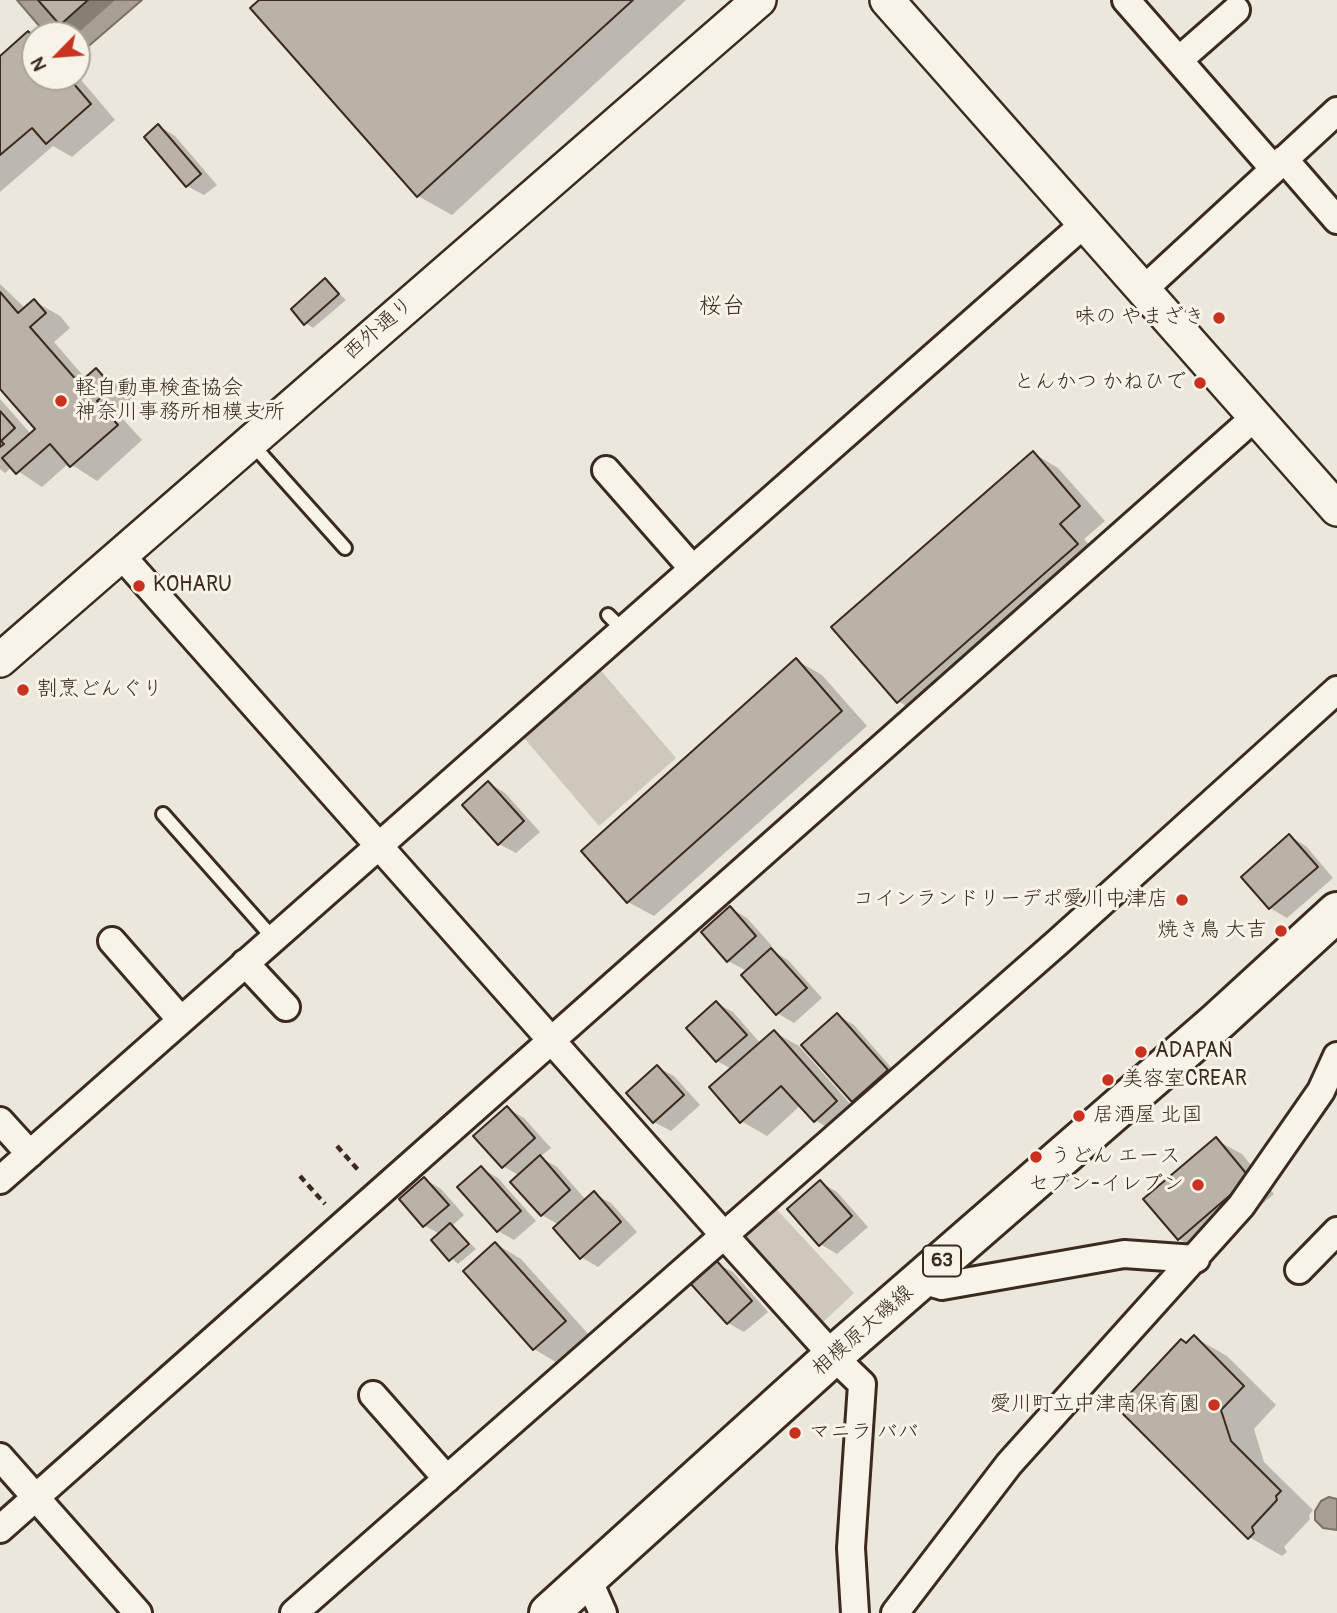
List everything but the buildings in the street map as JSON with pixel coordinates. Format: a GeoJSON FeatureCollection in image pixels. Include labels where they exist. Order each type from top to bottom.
{"type":"FeatureCollection","features":[{"type":"Feature","properties":{"kind":"main road","name":"相模原大磯線"},"geometry":{"type":"LineString","coordinates":[[549,1613],[833,1356],[1218,1021],[1337,912]]}},
{"type":"Feature","properties":{"kind":"street","name":"西外通り"},"geometry":{"type":"LineString","coordinates":[[0,660],[759,0]]}},
{"type":"Feature","properties":{"kind":"street"},"geometry":{"type":"LineString","coordinates":[[887,0],[1337,509]]}},
{"type":"Feature","properties":{"kind":"street"},"geometry":{"type":"LineString","coordinates":[[1126,0],[1179,60],[1337,220]]}},
{"type":"Feature","properties":{"kind":"street"},"geometry":{"type":"LineString","coordinates":[[1179,60],[1236,10]]}},
{"type":"Feature","properties":{"kind":"street"},"geometry":{"type":"LineString","coordinates":[[1143,290],[1337,111]]}},
{"type":"Feature","properties":{"kind":"street"},"geometry":{"type":"LineString","coordinates":[[0,1180],[377,846],[616,622],[693,569],[1084,224]]}},
{"type":"Feature","properties":{"kind":"street"},"geometry":{"type":"LineString","coordinates":[[0,1529],[1255,417]]}},
{"type":"Feature","properties":{"kind":"street"},"geometry":{"type":"LineString","coordinates":[[606,470],[693,569]]}},
{"type":"Feature","properties":{"kind":"street"},"geometry":{"type":"LineString","coordinates":[[120,554],[723,1234],[833,1356],[862,1384],[851,1548],[855,1613]]}},
{"type":"Feature","properties":{"kind":"street"},"geometry":{"type":"LineString","coordinates":[[294,1613],[1058,942],[1337,690]]}},
{"type":"Feature","properties":{"kind":"street"},"geometry":{"type":"LineString","coordinates":[[112,941],[181,1020]]}},
{"type":"Feature","properties":{"kind":"street"},"geometry":{"type":"LineString","coordinates":[[245,962],[286,1007]]}},
{"type":"Feature","properties":{"kind":"street"},"geometry":{"type":"LineString","coordinates":[[895,1613],[1009,1464],[1196,1258],[1329,1099],[1337,1056]]}},
{"type":"Feature","properties":{"kind":"street"},"geometry":{"type":"LineString","coordinates":[[0,1121],[30,1154]]}},
{"type":"Feature","properties":{"kind":"street"},"geometry":{"type":"LineString","coordinates":[[1299,1270],[1337,1231]]}},
{"type":"Feature","properties":{"kind":"street"},"geometry":{"type":"LineString","coordinates":[[922,1280],[942,1286],[1124,1254],[1196,1258]]}},
{"type":"Feature","properties":{"kind":"street"},"geometry":{"type":"LineString","coordinates":[[373,1395],[447,1479]]}},
{"type":"Feature","properties":{"kind":"street"},"geometry":{"type":"LineString","coordinates":[[0,1457],[138,1613]]}},
{"type":"Feature","properties":{"kind":"street"},"geometry":{"type":"LineString","coordinates":[[588,1578],[603,1613]]}},
{"type":"Feature","properties":{"kind":"lane"},"geometry":{"type":"LineString","coordinates":[[250,441],[345,548]]}},
{"type":"Feature","properties":{"kind":"lane"},"geometry":{"type":"LineString","coordinates":[[163,814],[273,938]]}},
{"type":"Feature","properties":{"kind":"path"},"geometry":{"type":"LineString","coordinates":[[300,1176],[343,1225]]}},
{"type":"Feature","properties":{"kind":"shaded area"},"geometry":{"type":"Polygon","coordinates":[[[17,0],[142,0],[91,44],[91,21],[35,21],[17,0]]]}},
{"type":"Feature","properties":{"kind":"shaded area"},"geometry":{"type":"Polygon","coordinates":[[[597,666],[676,758],[599,826],[519,732],[597,666]]]}},
{"type":"Feature","properties":{"kind":"shaded area"},"geometry":{"type":"Polygon","coordinates":[[[769,1201],[854,1293],[822,1323],[816,1323],[737,1230],[769,1201]]]}},
{"type":"Feature","properties":{"kind":"shaded area"},"geometry":{"type":"Polygon","coordinates":[[[1329,1497],[1337,1499],[1337,1530],[1323,1528],[1315,1520],[1315,1511],[1321,1501],[1329,1497]]]}},
{"type":"Feature","properties":{"kind":"place","name":"味の やまざき"},"geometry":{"type":"Point","coordinates":[1219,318]}},
{"type":"Feature","properties":{"kind":"place","name":"とんかつ かねひで"},"geometry":{"type":"Point","coordinates":[1200,383]}},
{"type":"Feature","properties":{"kind":"place","name":"軽自動車検査協会 神奈川事務所相模支所"},"geometry":{"type":"Point","coordinates":[61,401]}},
{"type":"Feature","properties":{"kind":"place","name":"KOHARU"},"geometry":{"type":"Point","coordinates":[139,586]}},
{"type":"Feature","properties":{"kind":"place","name":"割烹どんぐり"},"geometry":{"type":"Point","coordinates":[23,690]}},
{"type":"Feature","properties":{"kind":"place","name":"コインランドリーデポ愛川中津店"},"geometry":{"type":"Point","coordinates":[1182,900]}},
{"type":"Feature","properties":{"kind":"place","name":"焼き鳥 大吉"},"geometry":{"type":"Point","coordinates":[1281,931]}},
{"type":"Feature","properties":{"kind":"place","name":"ADAPAN"},"geometry":{"type":"Point","coordinates":[1141,1052]}},
{"type":"Feature","properties":{"kind":"place","name":"美容室CREAR"},"geometry":{"type":"Point","coordinates":[1108,1080]}},
{"type":"Feature","properties":{"kind":"place","name":"居酒屋 北国"},"geometry":{"type":"Point","coordinates":[1079,1116]}},
{"type":"Feature","properties":{"kind":"place","name":"うどん エース"},"geometry":{"type":"Point","coordinates":[1036,1157]}},
{"type":"Feature","properties":{"kind":"place","name":"セブン-イレブン"},"geometry":{"type":"Point","coordinates":[1198,1185]}},
{"type":"Feature","properties":{"kind":"place","name":"愛川町立中津南保育園"},"geometry":{"type":"Point","coordinates":[1214,1405]}},
{"type":"Feature","properties":{"kind":"place","name":"マニラ ババ"},"geometry":{"type":"Point","coordinates":[795,1433]}},
{"type":"Feature","properties":{"kind":"district","name":"桜台"},"geometry":{"type":"Point","coordinates":[722,307]}}]}
